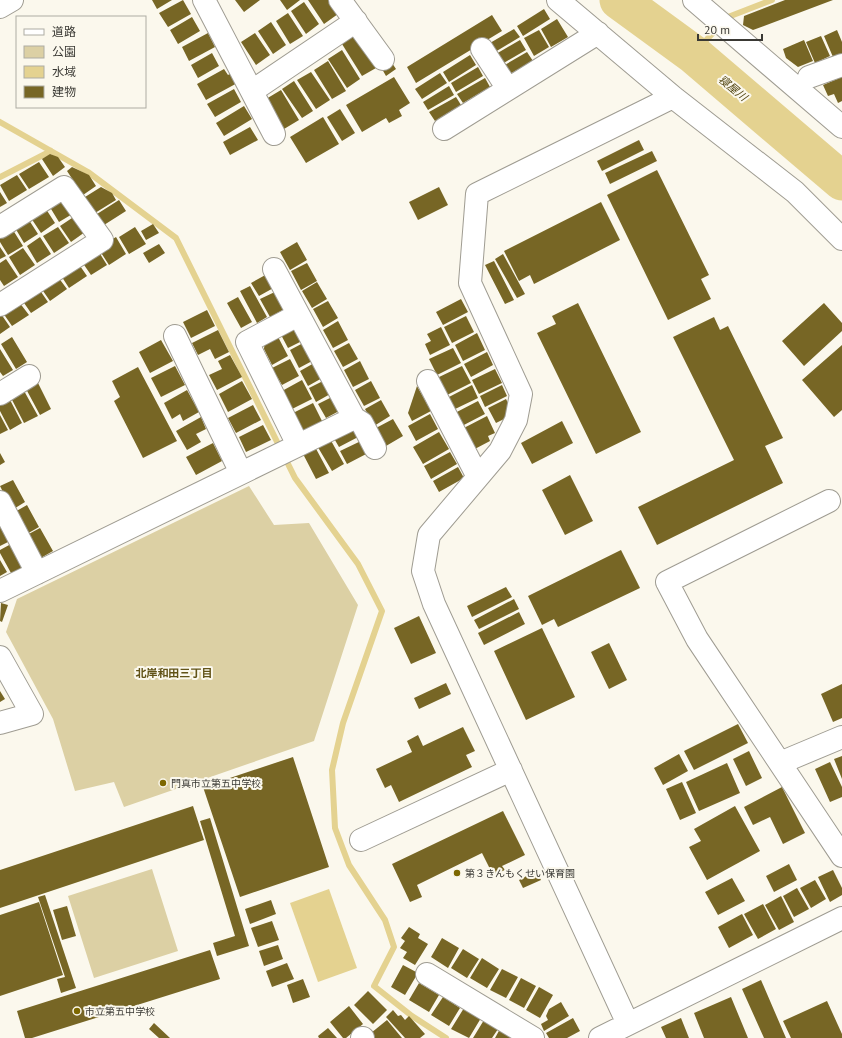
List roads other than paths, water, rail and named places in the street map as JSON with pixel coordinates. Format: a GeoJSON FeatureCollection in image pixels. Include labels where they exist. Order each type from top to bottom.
{"type":"FeatureCollection","features":[{"type":"Feature","properties":{"kind":"street"},"geometry":{"type":"LineString","coordinates":[[0,7],[12,0]]}},
{"type":"Feature","properties":{"kind":"street"},"geometry":{"type":"LineString","coordinates":[[204,0],[274,134]]}},
{"type":"Feature","properties":{"kind":"street"},"geometry":{"type":"LineString","coordinates":[[340,0],[383,59]]}},
{"type":"Feature","properties":{"kind":"street"},"geometry":{"type":"LineString","coordinates":[[558,0],[673,97],[795,192],[842,239]]}},
{"type":"Feature","properties":{"kind":"street"},"geometry":{"type":"LineString","coordinates":[[694,0],[842,127]]}},
{"type":"Feature","properties":{"kind":"street"},"geometry":{"type":"LineString","coordinates":[[252,91],[356,21]]}},
{"type":"Feature","properties":{"kind":"street"},"geometry":{"type":"LineString","coordinates":[[444,129],[598,33]]}},
{"type":"Feature","properties":{"kind":"street"},"geometry":{"type":"LineString","coordinates":[[482,49],[508,89]]}},
{"type":"Feature","properties":{"kind":"street"},"geometry":{"type":"LineString","coordinates":[[809,77],[842,65]]}},
{"type":"Feature","properties":{"kind":"street"},"geometry":{"type":"LineString","coordinates":[[628,1024],[434,604],[422,571],[429,535],[500,451],[516,420],[521,394],[470,283],[477,194],[673,97]]}},
{"type":"Feature","properties":{"kind":"street"},"geometry":{"type":"LineString","coordinates":[[0,227],[64,187],[102,240],[0,305]]}},
{"type":"Feature","properties":{"kind":"street"},"geometry":{"type":"LineString","coordinates":[[274,270],[354,418],[362,423],[375,448]]}},
{"type":"Feature","properties":{"kind":"street"},"geometry":{"type":"LineString","coordinates":[[289,450],[247,342],[298,316]]}},
{"type":"Feature","properties":{"kind":"street"},"geometry":{"type":"LineString","coordinates":[[175,336],[241,473]]}},
{"type":"Feature","properties":{"kind":"street"},"geometry":{"type":"LineString","coordinates":[[0,394],[29,376]]}},
{"type":"Feature","properties":{"kind":"street"},"geometry":{"type":"LineString","coordinates":[[428,380],[478,477]]}},
{"type":"Feature","properties":{"kind":"street"},"geometry":{"type":"LineString","coordinates":[[0,591],[354,418]]}},
{"type":"Feature","properties":{"kind":"street"},"geometry":{"type":"LineString","coordinates":[[829,501],[667,582],[697,639],[842,856]]}},
{"type":"Feature","properties":{"kind":"street"},"geometry":{"type":"LineString","coordinates":[[0,502],[37,573]]}},
{"type":"Feature","properties":{"kind":"street"},"geometry":{"type":"LineString","coordinates":[[0,657],[32,714],[0,723]]}},
{"type":"Feature","properties":{"kind":"street"},"geometry":{"type":"LineString","coordinates":[[780,763],[842,737]]}},
{"type":"Feature","properties":{"kind":"street"},"geometry":{"type":"LineString","coordinates":[[361,840],[511,770]]}},
{"type":"Feature","properties":{"kind":"street"},"geometry":{"type":"LineString","coordinates":[[600,1038],[842,918]]}},
{"type":"Feature","properties":{"kind":"street"},"geometry":{"type":"LineString","coordinates":[[427,974],[533,1038]]}},
{"type":"Feature","properties":{"kind":"water"},"geometry":{"type":"Polygon","coordinates":[[[329,889],[357,968],[318,982],[290,903],[329,889]]]}},
{"type":"Feature","properties":{"kind":"waterway","name":"寝屋川"},"geometry":{"type":"LineString","coordinates":[[619,0],[693,54],[842,181]]}},
{"type":"Feature","properties":{"kind":"waterway"},"geometry":{"type":"LineString","coordinates":[[693,54],[728,17],[772,0]]}},
{"type":"Feature","properties":{"kind":"waterway"},"geometry":{"type":"LineString","coordinates":[[0,122],[88,172],[176,238],[295,478],[358,564],[382,611],[343,723],[332,770],[335,828],[349,865],[385,920],[394,947],[374,986],[412,1016],[446,1038]]}},
{"type":"Feature","properties":{"kind":"waterway"},"geometry":{"type":"LineString","coordinates":[[0,177],[51,151]]}},
{"type":"Feature","properties":{"kind":"place","name":"門真市立第五中学校"},"geometry":{"type":"Point","coordinates":[163,783]}},
{"type":"Feature","properties":{"kind":"place","name":"第３きんもくせい保育園"},"geometry":{"type":"Point","coordinates":[457,873]}},
{"type":"Feature","properties":{"kind":"place","name":"市立第五中学校"},"geometry":{"type":"Point","coordinates":[77,1011]}},
{"type":"Feature","properties":{"kind":"district","name":"北岸和田三丁目"},"geometry":{"type":"Point","coordinates":[174,673]}}]}
